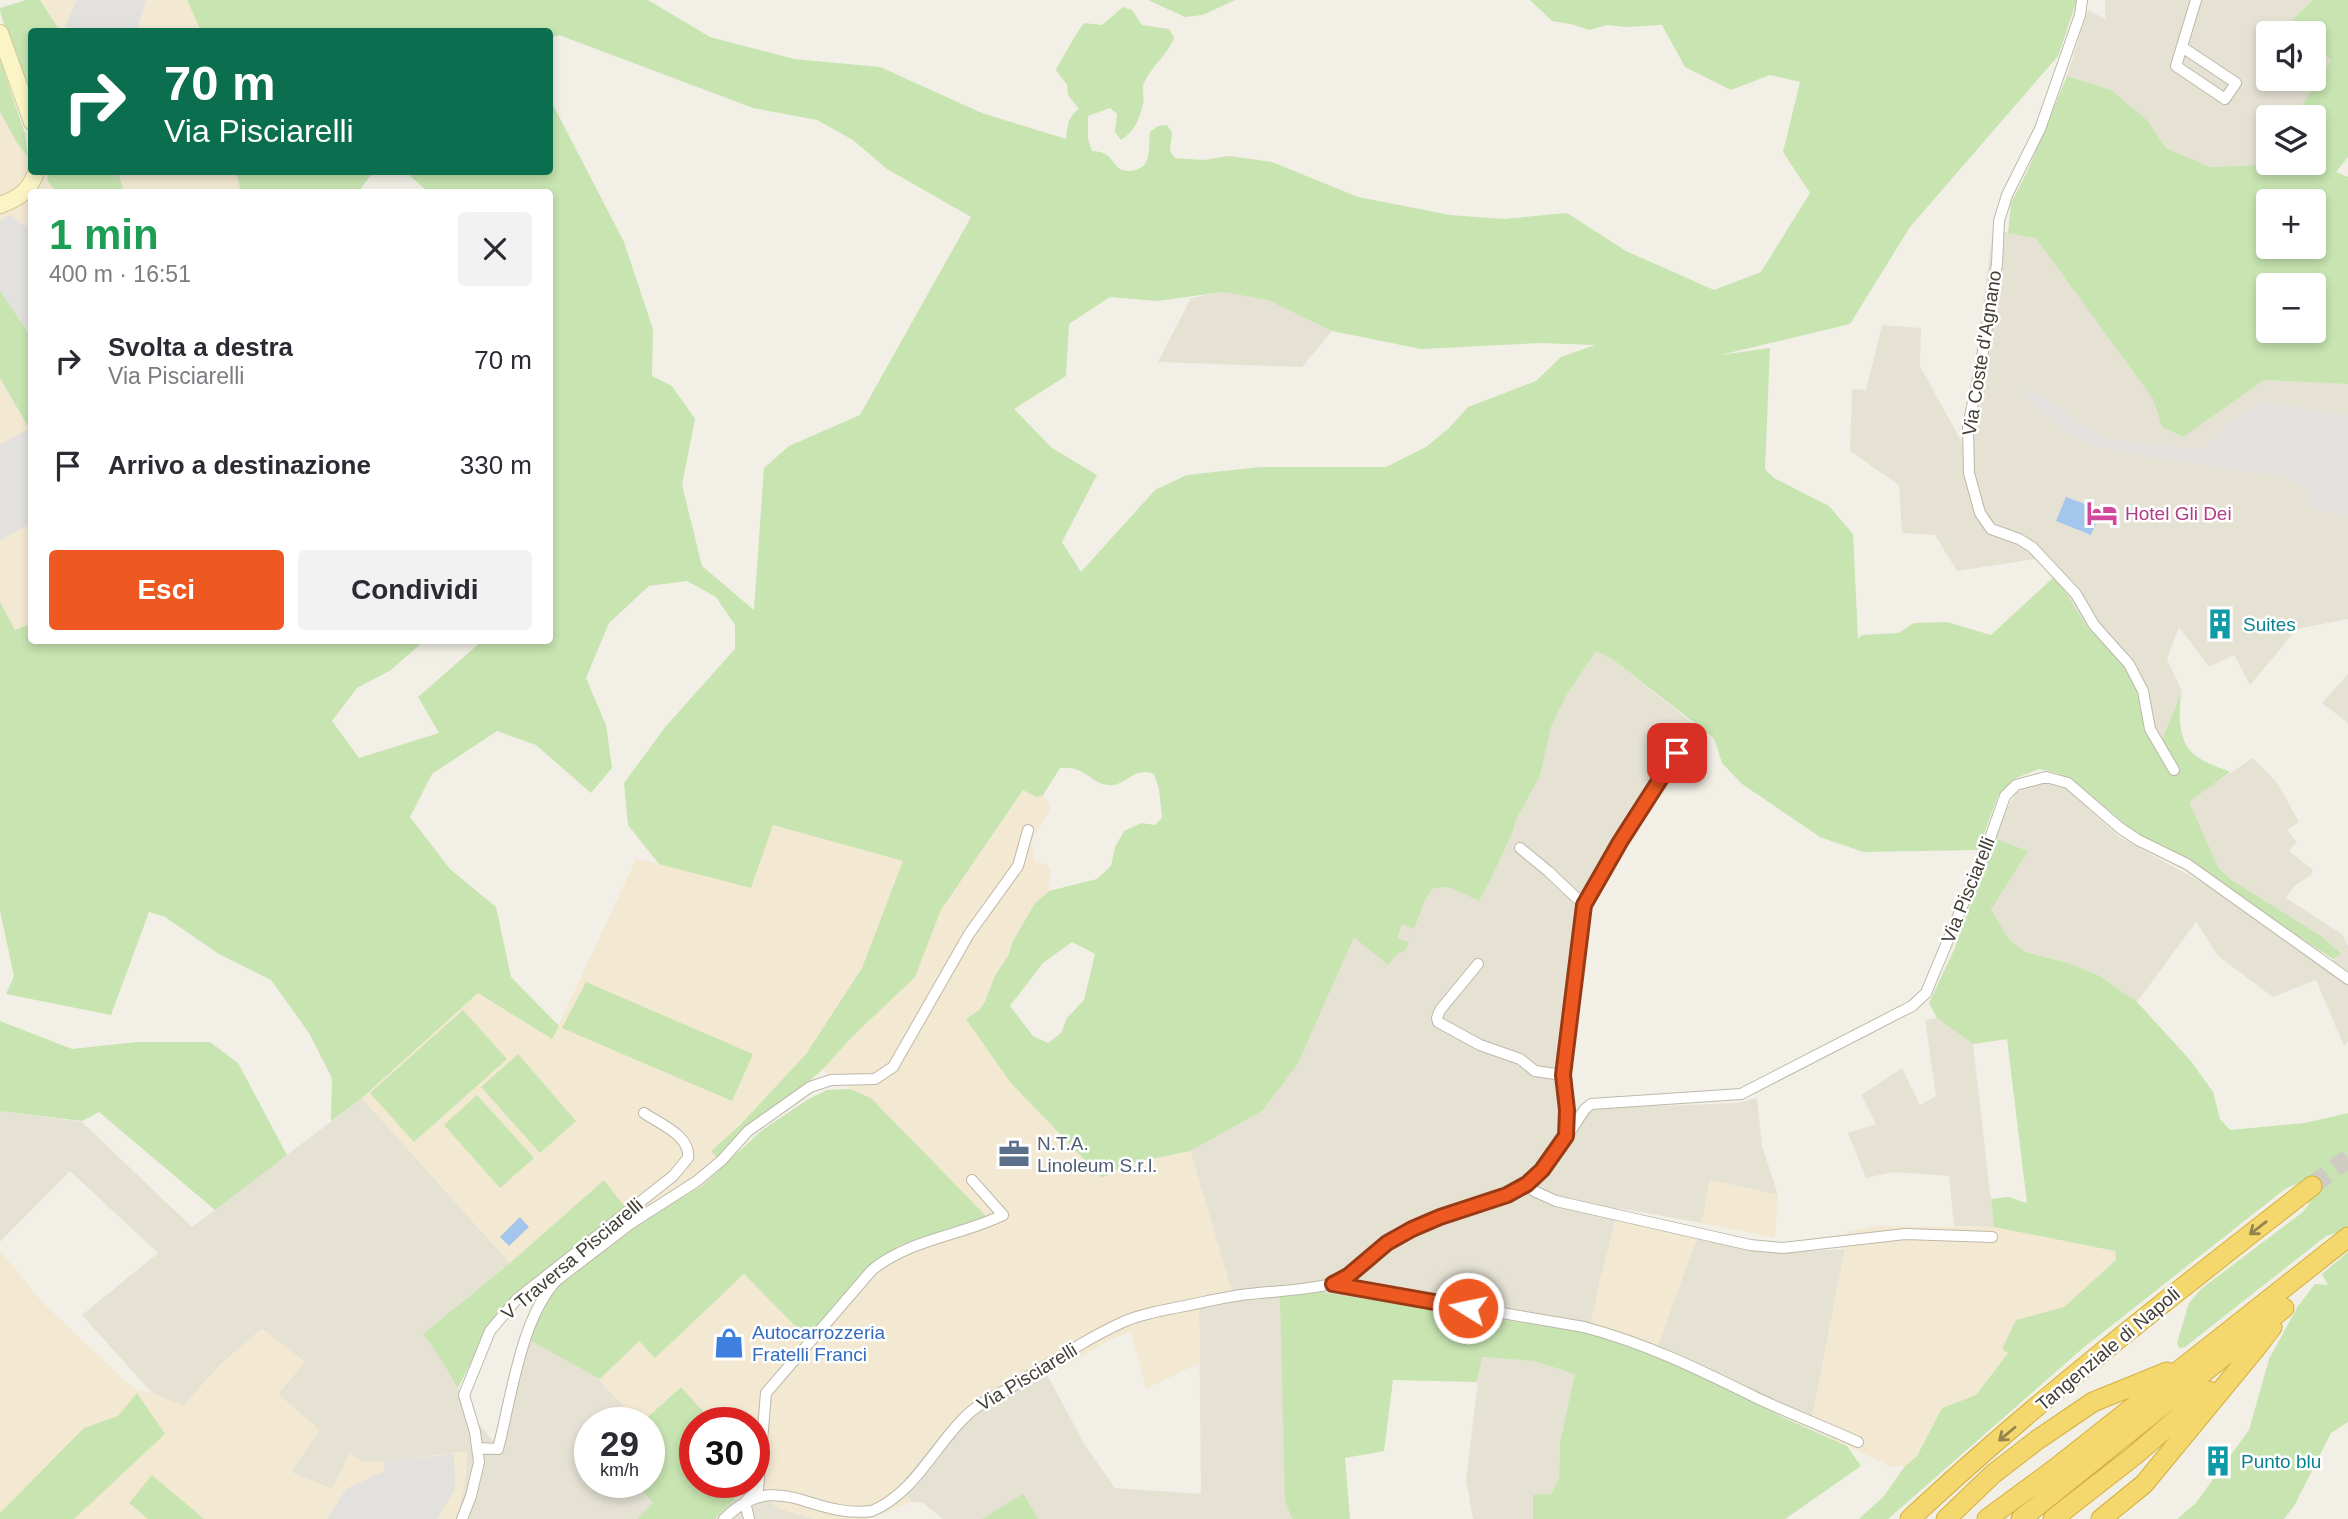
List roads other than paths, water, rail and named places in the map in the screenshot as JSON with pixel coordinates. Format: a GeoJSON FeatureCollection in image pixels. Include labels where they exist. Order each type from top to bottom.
{"type":"FeatureCollection","features":[{"type":"Feature","properties":{"kind":"highway","name":"Tangenziale di Napoli"},"geometry":{"type":"LineString","coordinates":[[1910,1519],[2149,1313],[2312,1186]]}},
{"type":"Feature","properties":{"kind":"highway"},"geometry":{"type":"LineString","coordinates":[[1987,1519],[2056,1468],[2348,1237]]}},
{"type":"Feature","properties":{"kind":"highway"},"geometry":{"type":"LineString","coordinates":[[2101,1519],[2144,1483],[2180,1442],[2269,1331],[2315,1263]]}},
{"type":"Feature","properties":{"kind":"highway"},"geometry":{"type":"LineString","coordinates":[[2002,1519],[2118,1432],[2299,1287]]}},
{"type":"Feature","properties":{"kind":"highway"},"geometry":{"type":"LineString","coordinates":[[2021,1519],[2284,1308]]}},
{"type":"Feature","properties":{"kind":"highway"},"geometry":{"type":"LineString","coordinates":[[2036,1519],[2136,1443],[2269,1331]]}},
{"type":"Feature","properties":{"kind":"highway"},"geometry":{"type":"LineString","coordinates":[[2053,1519],[2135,1455],[2249,1357]]}},
{"type":"Feature","properties":{"kind":"highway"},"geometry":{"type":"LineString","coordinates":[[1945,1519],[1993,1474],[2092,1402],[2185,1365]]}},
{"type":"Feature","properties":{"kind":"highway"},"geometry":{"type":"LineString","coordinates":[[1973,1519],[2024,1475],[2118,1406],[2185,1365]]}},
{"type":"Feature","properties":{"kind":"highway"},"geometry":{"type":"LineString","coordinates":[[2070,1519],[2148,1457],[2228,1382]]}},
{"type":"Feature","properties":{"kind":"highway"},"geometry":{"type":"LineString","coordinates":[[1960,1519],[2042,1448],[2134,1386]]}},
{"type":"Feature","properties":{"kind":"highway"},"geometry":{"type":"LineString","coordinates":[[2085,1519],[2152,1465],[2203,1414]]}},
{"type":"Feature","properties":{"kind":"highway"},"geometry":{"type":"LineString","coordinates":[[2117,1519],[2146,1491],[2180,1442]]}},
{"type":"Feature","properties":{"kind":"street","name":"Via Coste d'Agnano"},"geometry":{"type":"LineString","coordinates":[[2082,0],[2080,15],[2040,129],[2007,195],[1999,221],[1997,264],[1968,426],[1969,473],[1980,513],[1992,528],[2032,547],[2077,594],[2094,625],[2129,664],[2143,691],[2150,729],[2175,770]]}},
{"type":"Feature","properties":{"kind":"street"},"geometry":{"type":"LineString","coordinates":[[2182,47],[2236,83],[2225,99],[2176,66],[2196,0]]}},
{"type":"Feature","properties":{"kind":"street"},"geometry":{"type":"LineString","coordinates":[[0,33],[28,111]]}},
{"type":"Feature","properties":{"kind":"street"},"geometry":{"type":"LineString","coordinates":[[0,205],[24,194],[35,175]]}},
{"type":"Feature","properties":{"kind":"street"},"geometry":{"type":"LineString","coordinates":[[1566,1136],[1567,1110],[1563,1075],[1584,905],[1620,842],[1677,753]]}},
{"type":"Feature","properties":{"kind":"street","name":"Via Pisciarelli"},"geometry":{"type":"LineString","coordinates":[[1333,1284],[1348,1276],[1387,1243],[1412,1229],[1507,1195],[1527,1184],[1542,1170],[1591,1104],[1731,1096],[1750,1090],[1919,1002],[1926,993],[2005,796],[2016,785],[2034,778],[2046,777],[2068,783],[2129,834],[2187,864],[2348,979]]}},
{"type":"Feature","properties":{"kind":"street"},"geometry":{"type":"LineString","coordinates":[[478,1448],[498,1449],[527,1333],[548,1289],[557,1280],[630,1224],[697,1181],[722,1160],[748,1130],[810,1087],[831,1080],[874,1079],[893,1067],[969,934],[1018,866],[1028,830]]}},
{"type":"Feature","properties":{"kind":"street"},"geometry":{"type":"LineString","coordinates":[[1521,848],[1584,905]]}},
{"type":"Feature","properties":{"kind":"street"},"geometry":{"type":"LineString","coordinates":[[1478,964],[1440,1010],[1438,1022],[1480,1045],[1520,1059],[1535,1070],[1563,1075]]}},
{"type":"Feature","properties":{"kind":"street","name":"V Traversa Pisciarelli"},"geometry":{"type":"LineString","coordinates":[[462,1519],[476,1479],[478,1448],[464,1395],[484,1345],[498,1320],[517,1299],[673,1176],[688,1158],[687,1144],[644,1112]]}},
{"type":"Feature","properties":{"kind":"street"},"geometry":{"type":"LineString","coordinates":[[724,1519],[758,1489],[766,1393],[872,1269],[910,1247],[1003,1216],[972,1180]]}},
{"type":"Feature","properties":{"kind":"street"},"geometry":{"type":"LineString","coordinates":[[1527,1184],[1534,1191],[1556,1201],[1750,1245],[1783,1248],[1905,1234],[1992,1237]]}},
{"type":"Feature","properties":{"kind":"street","name":"Via Pisciarelli"},"geometry":{"type":"LineString","coordinates":[[745,1502],[771,1498],[817,1514],[839,1518],[873,1510],[905,1489],[972,1410],[1074,1348],[1123,1322],[1153,1312],[1240,1295],[1333,1284],[1584,1327],[1610,1334],[1659,1351],[1857,1442]]}},
{"type":"Feature","properties":{"kind":"street"},"geometry":{"type":"LineString","coordinates":[[745,1502],[748,1519]]}},
{"type":"Feature","properties":{"kind":"water"},"geometry":{"type":"Polygon","coordinates":[[[2066,497],[2101,510],[2091,535],[2056,521],[2066,497]]]}},
{"type":"Feature","properties":{"kind":"water"},"geometry":{"type":"Polygon","coordinates":[[[520,1217],[529,1227],[509,1246],[500,1237],[520,1217]]]}},
{"type":"Feature","properties":{"kind":"tunnel"},"geometry":{"type":"LineString","coordinates":[[2312,1186],[2348,1158]]}},
{"type":"Feature","properties":{"kind":"place","name":"Hotel Gli Dei"},"geometry":{"type":"Point","coordinates":[2102,513]}},
{"type":"Feature","properties":{"kind":"place","name":"Suites"},"geometry":{"type":"Point","coordinates":[2220,624]}},
{"type":"Feature","properties":{"kind":"place","name":"N.T.A. Linoleum S.r.l."},"geometry":{"type":"Point","coordinates":[1014,1154]}},
{"type":"Feature","properties":{"kind":"place","name":"Autocarrozzeria Fratelli Franci"},"geometry":{"type":"Point","coordinates":[729,1343]}},
{"type":"Feature","properties":{"kind":"place","name":"Punto blu"},"geometry":{"type":"Point","coordinates":[2218,1461]}}]}
